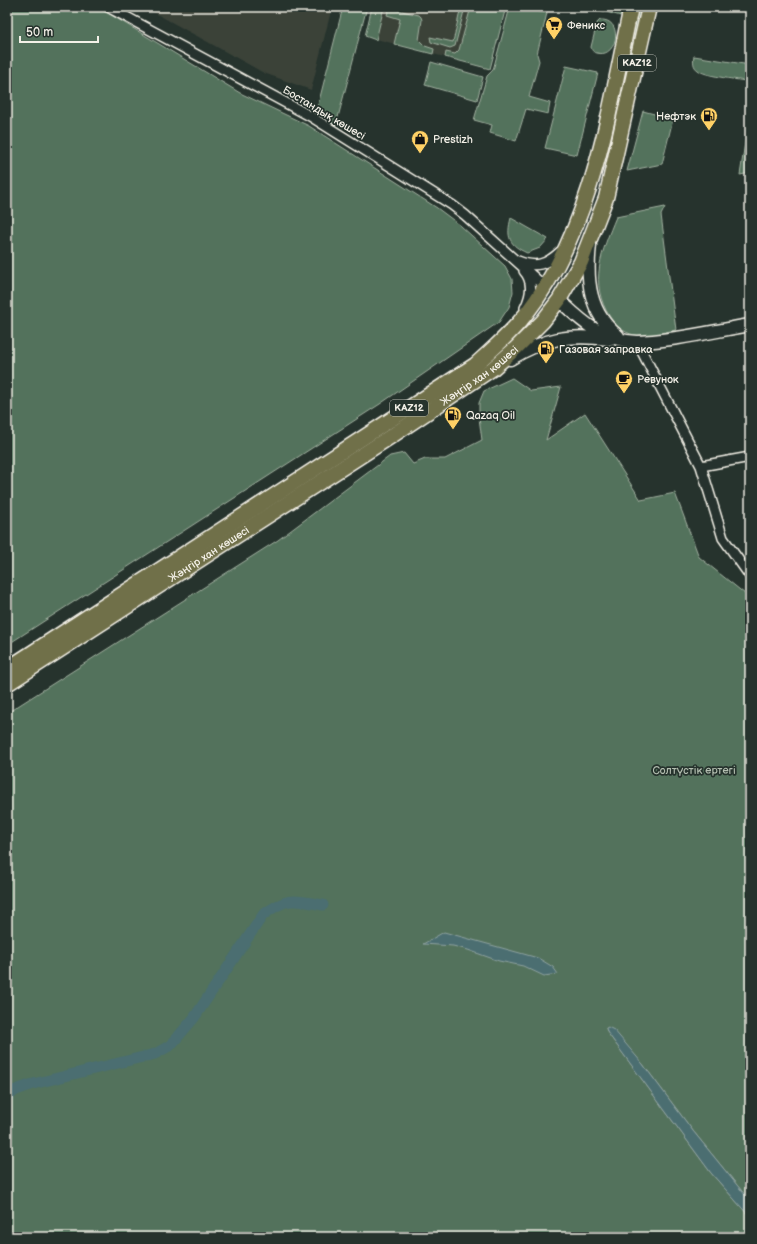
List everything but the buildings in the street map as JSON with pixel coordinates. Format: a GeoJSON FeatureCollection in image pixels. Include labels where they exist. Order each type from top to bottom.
{"type":"FeatureCollection","features":[{"type":"Feature","properties":{"kind":"main road","name":"Жәңгір хан көшесі"},"geometry":{"type":"LineString","coordinates":[[7,669],[475,365],[500,343],[517,324],[545,287],[573,233],[591,184],[632,7]]}},
{"type":"Feature","properties":{"kind":"main road","name":"Жәңгір хан көшесі"},"geometry":{"type":"LineString","coordinates":[[7,684],[393,435],[492,369],[543,321],[559,300],[579,267],[606,198],[649,7]]}},
{"type":"Feature","properties":{"kind":"main road"},"geometry":{"type":"LineString","coordinates":[[608,115],[625,119]]}},
{"type":"Feature","properties":{"kind":"main road"},"geometry":{"type":"LineString","coordinates":[[591,237],[588,268],[590,292],[599,315],[607,325],[624,340]]}},
{"type":"Feature","properties":{"kind":"main road"},"geometry":{"type":"LineString","coordinates":[[545,287],[584,322],[595,329],[624,340]]}},
{"type":"Feature","properties":{"kind":"main road"},"geometry":{"type":"LineString","coordinates":[[492,369],[525,350],[544,342],[564,337],[586,337],[637,342],[683,337],[750,325]]}},
{"type":"Feature","properties":{"kind":"street","name":"Бостандық көшесі"},"geometry":{"type":"LineString","coordinates":[[108,7],[310,116],[452,205],[515,259]]}},
{"type":"Feature","properties":{"kind":"street"},"geometry":{"type":"LineString","coordinates":[[515,259],[526,264],[539,265],[551,260],[561,251],[573,233]]}},
{"type":"Feature","properties":{"kind":"street"},"geometry":{"type":"LineString","coordinates":[[515,259],[545,287]]}},
{"type":"Feature","properties":{"kind":"street"},"geometry":{"type":"LineString","coordinates":[[515,259],[528,275],[531,286],[529,300],[517,324]]}},
{"type":"Feature","properties":{"kind":"street"},"geometry":{"type":"LineString","coordinates":[[637,342],[701,466],[723,538],[749,575]]}},
{"type":"Feature","properties":{"kind":"street"},"geometry":{"type":"LineString","coordinates":[[701,466],[750,457]]}},
{"type":"Feature","properties":{"kind":"shaded area"},"geometry":{"type":"Polygon","coordinates":[[[144,7],[332,7],[311,90],[264,73],[144,7]]]}},
{"type":"Feature","properties":{"kind":"shaded area"},"geometry":{"type":"Polygon","coordinates":[[[372,7],[506,7],[490,69],[365,36],[372,7]]]}},
{"type":"Feature","properties":{"kind":"green space"},"geometry":{"type":"Polygon","coordinates":[[[7,7],[96,7],[240,93],[309,126],[437,208],[461,226],[505,266],[512,279],[513,292],[509,307],[499,322],[380,404],[7,645],[7,7]]]}},
{"type":"Feature","properties":{"kind":"green space"},"geometry":{"type":"Polygon","coordinates":[[[343,7],[367,7],[336,125],[316,113],[343,7]]]}},
{"type":"Feature","properties":{"kind":"green space"},"geometry":{"type":"Polygon","coordinates":[[[372,7],[384,7],[376,40],[365,36],[372,7]]]}},
{"type":"Feature","properties":{"kind":"green space"},"geometry":{"type":"Polygon","coordinates":[[[461,7],[465,7],[455,46],[450,48],[431,42],[430,37],[453,42],[461,7]]]}},
{"type":"Feature","properties":{"kind":"green space"},"geometry":{"type":"Polygon","coordinates":[[[471,7],[506,7],[490,69],[445,57],[446,52],[455,54],[459,50],[471,7]]]}},
{"type":"Feature","properties":{"kind":"green space"},"geometry":{"type":"Polygon","coordinates":[[[510,7],[547,13],[537,54],[539,61],[529,97],[550,103],[548,114],[526,109],[516,141],[490,133],[492,125],[474,120],[487,76],[493,70],[510,7]]]}},
{"type":"Feature","properties":{"kind":"green space"},"geometry":{"type":"Polygon","coordinates":[[[595,7],[623,7],[621,16],[595,9],[595,7]]]}},
{"type":"Feature","properties":{"kind":"green space"},"geometry":{"type":"Polygon","coordinates":[[[637,7],[643,7],[621,108],[615,107],[637,7]]]}},
{"type":"Feature","properties":{"kind":"green space"},"geometry":{"type":"Polygon","coordinates":[[[389,8],[419,15],[421,17],[422,20],[419,40],[425,46],[434,49],[433,54],[394,44],[400,19],[387,15],[389,8]]]}},
{"type":"Feature","properties":{"kind":"green space"},"geometry":{"type":"Polygon","coordinates":[[[600,20],[608,21],[613,25],[615,31],[614,45],[610,50],[604,53],[597,53],[592,50],[591,47],[597,23],[600,20]]]}},
{"type":"Feature","properties":{"kind":"green space"},"geometry":{"type":"Polygon","coordinates":[[[694,56],[750,65],[750,84],[745,81],[713,76],[701,72],[694,66],[694,56]]]}},
{"type":"Feature","properties":{"kind":"green space"},"geometry":{"type":"Polygon","coordinates":[[[431,62],[483,77],[477,100],[425,85],[431,62]]]}},
{"type":"Feature","properties":{"kind":"green space"},"geometry":{"type":"Polygon","coordinates":[[[566,66],[598,73],[577,155],[545,148],[566,66]]]}},
{"type":"Feature","properties":{"kind":"green space"},"geometry":{"type":"Polygon","coordinates":[[[750,110],[750,173],[740,175],[750,110]]]}},
{"type":"Feature","properties":{"kind":"green space"},"geometry":{"type":"Polygon","coordinates":[[[643,111],[673,119],[662,164],[627,171],[643,111]]]}},
{"type":"Feature","properties":{"kind":"green space"},"geometry":{"type":"Polygon","coordinates":[[[665,207],[661,215],[676,330],[650,335],[634,335],[617,326],[603,304],[599,279],[602,255],[616,217],[665,207]]]}},
{"type":"Feature","properties":{"kind":"green space"},"geometry":{"type":"Polygon","coordinates":[[[511,218],[548,239],[540,248],[527,253],[521,250],[510,240],[509,230],[511,218]]]}},
{"type":"Feature","properties":{"kind":"green space","name":"Солтүстік ертегі"},"geometry":{"type":"Polygon","coordinates":[[[512,378],[531,391],[561,387],[546,440],[585,413],[641,500],[675,493],[699,557],[750,598],[750,1201],[693,1131],[642,1063],[606,1028],[607,1032],[711,1173],[750,1217],[750,1237],[7,1237],[7,713],[278,540],[390,456],[404,453],[413,464],[425,459],[445,459],[482,440],[479,418],[479,403],[484,391],[512,378]]]}},
{"type":"Feature","properties":{"kind":"water"},"geometry":{"type":"Polygon","coordinates":[[[444,932],[538,958],[553,967],[558,974],[544,976],[523,966],[499,961],[453,946],[423,944],[444,932]]]}},
{"type":"Feature","properties":{"kind":"water"},"geometry":{"type":"Polygon","coordinates":[[[608,1027],[614,1030],[642,1063],[693,1131],[750,1201],[750,1217],[711,1173],[607,1032],[606,1028],[608,1027]]]}},
{"type":"Feature","properties":{"kind":"waterway"},"geometry":{"type":"LineString","coordinates":[[7,1097],[16,1090],[33,1084],[155,1054],[171,1045],[194,1018],[263,915],[285,902],[298,901],[323,905]]}},
{"type":"Feature","properties":{"kind":"place","name":"Феникс"},"geometry":{"type":"Point","coordinates":[554,40]}},
{"type":"Feature","properties":{"kind":"place","name":"Нефтэк"},"geometry":{"type":"Point","coordinates":[709,131]}},
{"type":"Feature","properties":{"kind":"place","name":"Prestizh"},"geometry":{"type":"Point","coordinates":[420,154]}},
{"type":"Feature","properties":{"kind":"place","name":"Газовая заправка"},"geometry":{"type":"Point","coordinates":[546,364]}},
{"type":"Feature","properties":{"kind":"place","name":"Ревунок"},"geometry":{"type":"Point","coordinates":[624,394]}},
{"type":"Feature","properties":{"kind":"place","name":"Qazaq Oil"},"geometry":{"type":"Point","coordinates":[453,430]}}]}
